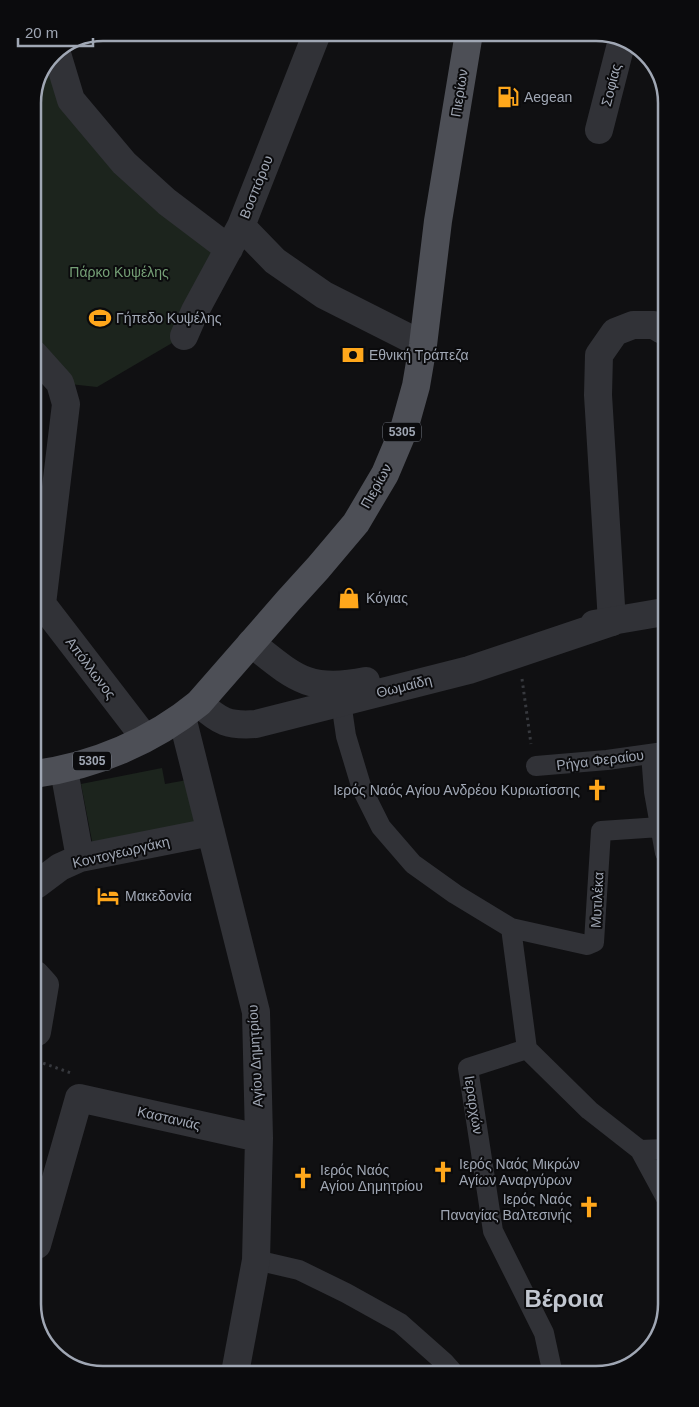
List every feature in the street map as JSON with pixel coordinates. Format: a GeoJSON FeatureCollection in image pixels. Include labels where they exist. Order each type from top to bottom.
{"type":"FeatureCollection","features":[{"type":"Feature","properties":{"kind":"main road","name":"Πιερίων"},"geometry":{"type":"LineString","coordinates":[[145,738],[190,710],[356,523],[380,482],[404,430],[416,386],[423,345],[438,220],[468,41]]}},
{"type":"Feature","properties":{"kind":"main road","name":"5305"},"geometry":{"type":"LineString","coordinates":[[41,773],[64,770],[110,755],[145,738]]}},
{"type":"Feature","properties":{"kind":"street","name":"Βοσπόρου"},"geometry":{"type":"LineString","coordinates":[[184,336],[195,311],[235,237],[314,41]]}},
{"type":"Feature","properties":{"kind":"street","name":"Σοφίας"},"geometry":{"type":"LineString","coordinates":[[599,130],[620,47]]}},
{"type":"Feature","properties":{"kind":"street"},"geometry":{"type":"LineString","coordinates":[[59,59],[71,100],[118,156],[167,202],[235,237],[276,261],[324,295],[423,345]]}},
{"type":"Feature","properties":{"kind":"street"},"geometry":{"type":"LineString","coordinates":[[612,622],[598,395],[600,355],[615,332],[633,326],[658,322]]}},
{"type":"Feature","properties":{"kind":"street"},"geometry":{"type":"LineString","coordinates":[[41,362],[60,384],[66,404],[41,589]]}},
{"type":"Feature","properties":{"kind":"street","name":"Απόλλωνος"},"geometry":{"type":"LineString","coordinates":[[41,607],[145,738]]}},
{"type":"Feature","properties":{"kind":"street","name":"Θωμαίδη"},"geometry":{"type":"LineString","coordinates":[[251,643],[291,674],[309,682],[343,686],[402,674],[576,626],[612,622],[658,613]]}},
{"type":"Feature","properties":{"kind":"street","name":"Θωμαίδη"},"geometry":{"type":"LineString","coordinates":[[190,710],[236,725],[256,724],[469,670],[612,622]]}},
{"type":"Feature","properties":{"kind":"street"},"geometry":{"type":"LineString","coordinates":[[341,702],[346,736],[362,789],[381,827],[414,864],[455,894],[511,928],[527,1049],[589,1110],[640,1150],[658,1181]]}},
{"type":"Feature","properties":{"kind":"street","name":"Αγίου Δημητρίου"},"geometry":{"type":"LineString","coordinates":[[190,710],[211,832],[256,1012],[259,1138],[256,1260],[236,1366]]}},
{"type":"Feature","properties":{"kind":"street"},"geometry":{"type":"LineString","coordinates":[[657,753],[658,772]]}},
{"type":"Feature","properties":{"kind":"street","name":"Ρήγα Φεραίου"},"geometry":{"type":"LineString","coordinates":[[536,766],[657,753]]}},
{"type":"Feature","properties":{"kind":"street"},"geometry":{"type":"LineString","coordinates":[[64,770],[80,858]]}},
{"type":"Feature","properties":{"kind":"street","name":"Μυτιλέκα"},"geometry":{"type":"LineString","coordinates":[[511,928],[587,946],[594,942],[601,831],[658,827]]}},
{"type":"Feature","properties":{"kind":"street","name":"Κοντογεωργάκη"},"geometry":{"type":"LineString","coordinates":[[41,881],[60,867],[80,858],[211,832]]}},
{"type":"Feature","properties":{"kind":"street"},"geometry":{"type":"LineString","coordinates":[[41,981],[45,985],[41,1006]]}},
{"type":"Feature","properties":{"kind":"street","name":"Ιεραρχών"},"geometry":{"type":"LineString","coordinates":[[527,1049],[468,1068],[493,1231],[544,1333],[551,1366]]}},
{"type":"Feature","properties":{"kind":"street","name":"Καστανιάς"},"geometry":{"type":"LineString","coordinates":[[41,1232],[79,1098],[259,1138]]}},
{"type":"Feature","properties":{"kind":"street"},"geometry":{"type":"LineString","coordinates":[[640,1150],[658,1149]]}},
{"type":"Feature","properties":{"kind":"street"},"geometry":{"type":"LineString","coordinates":[[256,1260],[298,1270],[346,1293],[400,1323],[448,1366]]}},
{"type":"Feature","properties":{"kind":"path"},"geometry":{"type":"LineString","coordinates":[[519,653],[524,704],[536,766]]}},
{"type":"Feature","properties":{"kind":"green space","name":"Πάρκο Κυψέλης"},"geometry":{"type":"Polygon","coordinates":[[[57,62],[71,100],[229,249],[184,336],[97,387],[60,383],[41,362],[41,99],[46,79],[57,62]]]}},
{"type":"Feature","properties":{"kind":"green space"},"geometry":{"type":"Polygon","coordinates":[[[162,768],[165,784],[187,780],[197,826],[93,846],[81,784],[162,768]]]}},
{"type":"Feature","properties":{"kind":"place","name":"Aegean"},"geometry":{"type":"Point","coordinates":[508,97]}},
{"type":"Feature","properties":{"kind":"place","name":"Γήπεδο Κυψέλης"},"geometry":{"type":"Point","coordinates":[100,318]}},
{"type":"Feature","properties":{"kind":"place","name":"Εθνική Τράπεζα"},"geometry":{"type":"Point","coordinates":[353,355]}},
{"type":"Feature","properties":{"kind":"place","name":"Κόγιας"},"geometry":{"type":"Point","coordinates":[349,598]}},
{"type":"Feature","properties":{"kind":"place","name":"Ιερός Ναός Αγίου Ανδρέου Κυριωτίσσης"},"geometry":{"type":"Point","coordinates":[597,790]}},
{"type":"Feature","properties":{"kind":"place","name":"Μακεδονία"},"geometry":{"type":"Point","coordinates":[108,896]}},
{"type":"Feature","properties":{"kind":"place","name":"Ιερός Ναός Μικρών Αγίων Αναργύρων"},"geometry":{"type":"Point","coordinates":[443,1172]}},
{"type":"Feature","properties":{"kind":"place","name":"Ιερός Ναός Αγίου Δημητρίου"},"geometry":{"type":"Point","coordinates":[303,1178]}},
{"type":"Feature","properties":{"kind":"place","name":"Ιερός Ναός Παναγίας Βαλτεσινής"},"geometry":{"type":"Point","coordinates":[589,1207]}},
{"type":"Feature","properties":{"kind":"district","name":"Βέροια"},"geometry":{"type":"Point","coordinates":[564,1299]}}]}
